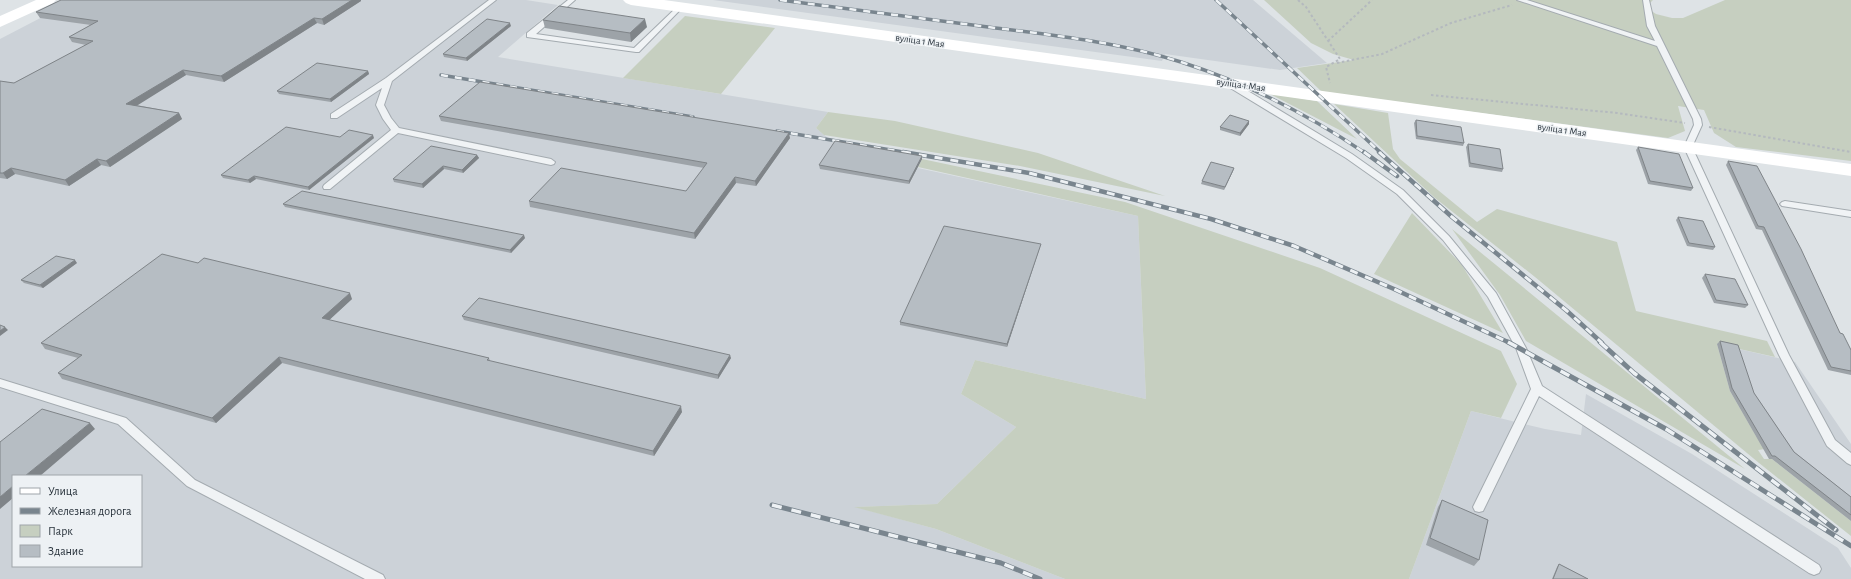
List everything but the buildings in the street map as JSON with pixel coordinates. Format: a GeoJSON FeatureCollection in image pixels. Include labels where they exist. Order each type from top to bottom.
{"type":"FeatureCollection","features":[{"type":"Feature","properties":{"kind":"street"},"geometry":{"type":"LineString","coordinates":[[0,22],[48,0]]}},
{"type":"Feature","properties":{"kind":"street","name":"вуліца 1 Мая"},"geometry":{"type":"LineString","coordinates":[[631,0],[1688,146],[1851,170]]}},
{"type":"Feature","properties":{"kind":"lane"},"geometry":{"type":"LineString","coordinates":[[334,116],[389,80],[493,0]]}},
{"type":"Feature","properties":{"kind":"lane"},"geometry":{"type":"LineString","coordinates":[[572,0],[530,35],[636,50],[680,7]]}},
{"type":"Feature","properties":{"kind":"lane"},"geometry":{"type":"LineString","coordinates":[[1646,0],[1652,26],[1697,119],[1698,125],[1688,146],[1784,355],[1831,443],[1851,460]]}},
{"type":"Feature","properties":{"kind":"lane"},"geometry":{"type":"LineString","coordinates":[[1517,2],[1661,45]]}},
{"type":"Feature","properties":{"kind":"lane"},"geometry":{"type":"LineString","coordinates":[[389,80],[380,105],[387,119],[396,130],[552,162]]}},
{"type":"Feature","properties":{"kind":"lane"},"geometry":{"type":"LineString","coordinates":[[1226,82],[1349,156],[1405,197],[1446,238],[1492,295],[1521,348],[1537,389],[1814,569]]}},
{"type":"Feature","properties":{"kind":"lane"},"geometry":{"type":"LineString","coordinates":[[327,187],[396,130]]}},
{"type":"Feature","properties":{"kind":"lane"},"geometry":{"type":"LineString","coordinates":[[1785,204],[1851,214]]}},
{"type":"Feature","properties":{"kind":"lane"},"geometry":{"type":"LineString","coordinates":[[0,383],[122,421],[191,482],[378,579]]}},
{"type":"Feature","properties":{"kind":"lane"},"geometry":{"type":"LineString","coordinates":[[1479,507],[1537,389]]}},
{"type":"Feature","properties":{"kind":"path"},"geometry":{"type":"LineString","coordinates":[[1298,0],[1306,7],[1337,52],[1340,60],[1337,63]]}},
{"type":"Feature","properties":{"kind":"path"},"geometry":{"type":"LineString","coordinates":[[1328,41],[1372,0]]}},
{"type":"Feature","properties":{"kind":"path"},"geometry":{"type":"LineString","coordinates":[[1331,85],[1326,68],[1337,63],[1382,54],[1451,23],[1491,13],[1511,6],[1517,2]]}},
{"type":"Feature","properties":{"kind":"path"},"geometry":{"type":"LineString","coordinates":[[1425,94],[1617,113],[1698,125],[1851,152]]}},
{"type":"Feature","properties":{"kind":"shaded area"},"geometry":{"type":"Polygon","coordinates":[[[75,0],[526,0],[558,5],[498,57],[828,112],[816,128],[835,144],[922,159],[918,168],[1138,216],[1146,399],[975,360],[961,394],[1016,427],[937,504],[856,507],[936,529],[1065,579],[0,579],[0,39],[75,0]]]}},
{"type":"Feature","properties":{"kind":"shaded area"},"geometry":{"type":"Polygon","coordinates":[[[713,0],[1253,0],[1327,63],[1280,70],[1165,54],[1162,61],[713,0]]]}},
{"type":"Feature","properties":{"kind":"shaded area"},"geometry":{"type":"Polygon","coordinates":[[[1717,344],[1795,362],[1851,444],[1851,521],[1772,459],[1756,436],[1730,391],[1717,344]]]}},
{"type":"Feature","properties":{"kind":"shaded area"},"geometry":{"type":"Polygon","coordinates":[[[1586,394],[1692,454],[1838,548],[1851,568],[1851,579],[1409,579],[1471,411],[1545,429],[1581,435],[1586,394]]]}},
{"type":"Feature","properties":{"kind":"green space"},"geometry":{"type":"Polygon","coordinates":[[[1264,0],[1653,0],[1649,4],[1650,10],[1656,14],[1672,18],[1683,18],[1725,0],[1851,0],[1851,161],[1736,147],[1714,133],[1704,110],[1678,106],[1685,131],[1668,138],[1322,92],[1297,68],[1354,60],[1333,54],[1311,43],[1264,0]]]}},
{"type":"Feature","properties":{"kind":"green space"},"geometry":{"type":"Polygon","coordinates":[[[685,16],[775,28],[721,94],[623,78],[685,16]]]}},
{"type":"Feature","properties":{"kind":"green space"},"geometry":{"type":"Polygon","coordinates":[[[1268,93],[1317,101],[1357,139],[1268,93]]]}},
{"type":"Feature","properties":{"kind":"green space"},"geometry":{"type":"Polygon","coordinates":[[[1334,104],[1388,113],[1393,149],[1400,159],[1477,222],[1497,209],[1617,242],[1636,311],[1767,341],[1775,357],[1717,344],[1730,391],[1765,449],[1758,450],[1764,459],[1772,459],[1851,521],[1851,536],[1759,463],[1535,277],[1435,198],[1334,104]]]}},
{"type":"Feature","properties":{"kind":"green space"},"geometry":{"type":"Polygon","coordinates":[[[828,112],[895,121],[1038,153],[1165,196],[1020,166],[824,135],[816,128],[828,112]]]}},
{"type":"Feature","properties":{"kind":"green space"},"geometry":{"type":"Polygon","coordinates":[[[922,159],[1125,202],[1320,268],[1501,351],[1517,384],[1501,418],[1471,411],[1409,579],[1065,579],[936,529],[854,507],[937,504],[1016,427],[961,394],[975,360],[1146,399],[1138,216],[918,167],[922,159]]]}},
{"type":"Feature","properties":{"kind":"green space"},"geometry":{"type":"Polygon","coordinates":[[[1412,213],[1462,265],[1503,333],[1374,274],[1412,213]]]}},
{"type":"Feature","properties":{"kind":"green space"},"geometry":{"type":"Polygon","coordinates":[[[1452,229],[1745,469],[1526,341],[1500,295],[1452,229]]]}},
{"type":"Feature","properties":{"kind":"railway"},"geometry":{"type":"LineString","coordinates":[[780,0],[1061,36],[1110,44],[1158,55],[1205,70],[1253,90],[1299,113],[1365,153]]}},
{"type":"Feature","properties":{"kind":"railway"},"geometry":{"type":"LineString","coordinates":[[1216,0],[1381,153]]}},
{"type":"Feature","properties":{"kind":"railway"},"geometry":{"type":"LineString","coordinates":[[441,75],[693,117]]}},
{"type":"Feature","properties":{"kind":"railway"},"geometry":{"type":"LineString","coordinates":[[777,131],[1029,173],[1211,219],[1294,246],[1394,289],[1509,342]]}},
{"type":"Feature","properties":{"kind":"railway"},"geometry":{"type":"LineString","coordinates":[[1364,152],[1397,176]]}},
{"type":"Feature","properties":{"kind":"railway"},"geometry":{"type":"LineString","coordinates":[[1379,152],[1452,217],[1567,311],[1602,343]]}},
{"type":"Feature","properties":{"kind":"railway"},"geometry":{"type":"LineString","coordinates":[[1509,342],[1666,429],[1851,546]]}},
{"type":"Feature","properties":{"kind":"railway"},"geometry":{"type":"LineString","coordinates":[[1600,342],[1634,373],[1836,530]]}},
{"type":"Feature","properties":{"kind":"railway"},"geometry":{"type":"LineString","coordinates":[[772,505],[1001,563],[1040,579]]}}]}
